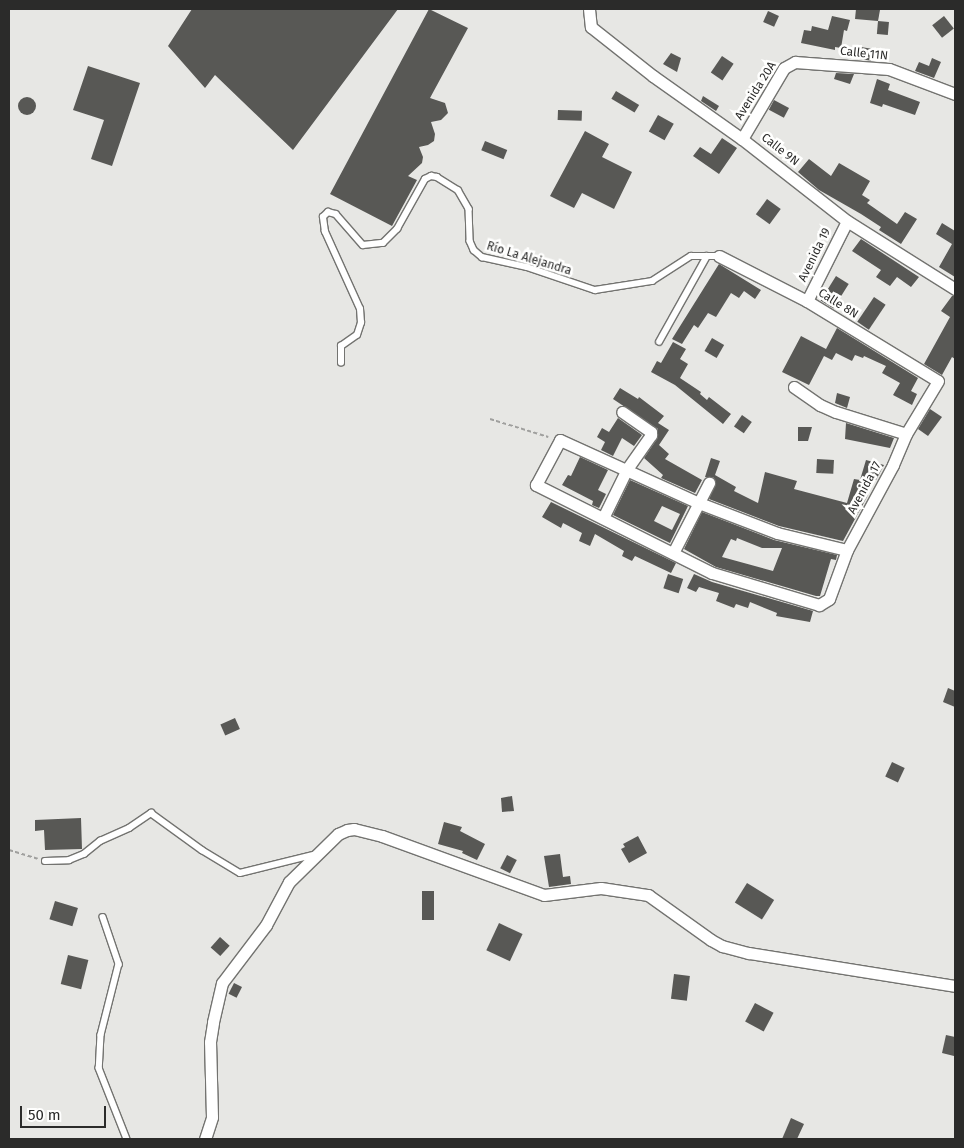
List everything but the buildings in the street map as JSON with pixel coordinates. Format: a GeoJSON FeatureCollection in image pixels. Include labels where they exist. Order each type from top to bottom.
{"type":"FeatureCollection","features":[{"type":"Feature","properties":{"kind":"street","name":"Calle 9N"},"geometry":{"type":"LineString","coordinates":[[588,9],[591,27],[653,76],[742,139],[847,221],[955,289]]}},
{"type":"Feature","properties":{"kind":"street","name":"Avenida 20A"},"geometry":{"type":"LineString","coordinates":[[742,139],[784,68],[795,62]]}},
{"type":"Feature","properties":{"kind":"street","name":"Calle 11N"},"geometry":{"type":"LineString","coordinates":[[795,62],[889,69],[955,94]]}},
{"type":"Feature","properties":{"kind":"street","name":"Avenida 19"},"geometry":{"type":"LineString","coordinates":[[807,301],[847,221]]}},
{"type":"Feature","properties":{"kind":"street","name":"Calle 8N"},"geometry":{"type":"LineString","coordinates":[[719,256],[807,301],[938,381]]}},
{"type":"Feature","properties":{"kind":"street","name":"Avenida 17"},"geometry":{"type":"LineString","coordinates":[[673,554],[712,573],[819,605],[829,599],[847,550],[893,465],[906,434],[938,381]]}},
{"type":"Feature","properties":{"kind":"street"},"geometry":{"type":"LineString","coordinates":[[794,387],[820,405],[836,412],[906,434]]}},
{"type":"Feature","properties":{"kind":"street"},"geometry":{"type":"LineString","coordinates":[[603,518],[627,469],[651,432],[622,412]]}},
{"type":"Feature","properties":{"kind":"street"},"geometry":{"type":"LineString","coordinates":[[709,483],[699,503],[673,554],[536,485],[560,440],[699,503],[777,533],[847,550]]}},
{"type":"Feature","properties":{"kind":"street"},"geometry":{"type":"LineString","coordinates":[[204,1139],[212,1117],[210,1042],[222,983],[266,925],[289,882],[338,834],[354,829],[460,863],[544,895],[601,888],[648,895],[711,940],[722,946],[749,954],[955,986]]}},
{"type":"Feature","properties":{"kind":"lane","name":"Río La Alejandra"},"geometry":{"type":"LineString","coordinates":[[341,363],[341,346],[357,335],[362,323],[360,309],[325,232],[323,217],[328,212],[336,214],[363,244],[383,243],[397,229],[425,179],[430,176],[437,177],[458,190],[470,209],[470,241],[474,250],[482,257],[527,267],[595,290],[652,280],[691,256],[719,256]]}},
{"type":"Feature","properties":{"kind":"lane"},"geometry":{"type":"LineString","coordinates":[[659,342],[707,256]]}},
{"type":"Feature","properties":{"kind":"lane"},"geometry":{"type":"LineString","coordinates":[[46,861],[69,860],[84,854],[100,840],[129,828],[151,814],[202,850],[240,873],[317,854]]}},
{"type":"Feature","properties":{"kind":"lane"},"geometry":{"type":"LineString","coordinates":[[103,917],[119,964],[101,1036],[100,1068],[127,1139]]}},
{"type":"Feature","properties":{"kind":"path"},"geometry":{"type":"LineString","coordinates":[[490,419],[560,440]]}},
{"type":"Feature","properties":{"kind":"path"},"geometry":{"type":"LineString","coordinates":[[9,850],[46,861]]}}]}
